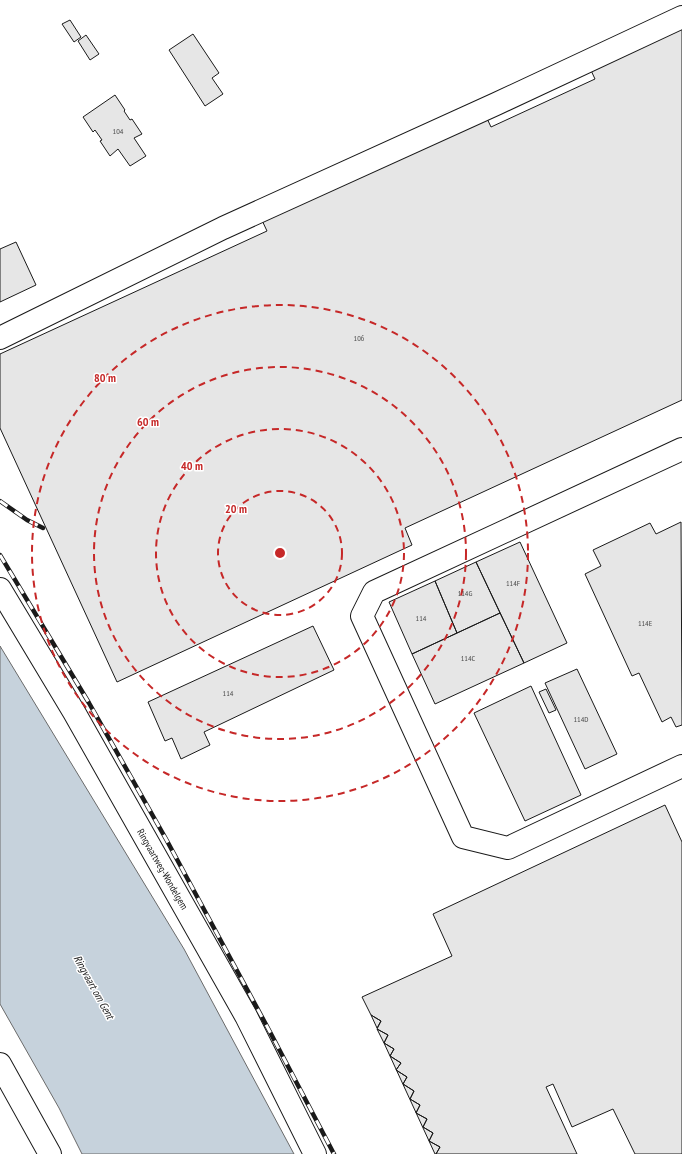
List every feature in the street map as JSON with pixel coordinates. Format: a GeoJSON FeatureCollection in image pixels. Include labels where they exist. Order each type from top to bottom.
{"type":"FeatureCollection","features":[{"type":"Feature","properties":{"kind":"street"},"geometry":{"type":"LineString","coordinates":[[0,338],[223,228],[496,104],[682,17]]}},
{"type":"Feature","properties":{"kind":"street"},"geometry":{"type":"LineString","coordinates":[[682,449],[374,592],[362,616],[463,837],[508,848],[682,766]]}},
{"type":"Feature","properties":{"kind":"street","name":"Ringvaartweg-Wondelgem"},"geometry":{"type":"LineString","coordinates":[[0,589],[74,712],[246,1016],[315,1154]]}},
{"type":"Feature","properties":{"kind":"street"},"geometry":{"type":"LineString","coordinates":[[0,1064],[50,1154]]}},
{"type":"Feature","properties":{"kind":"water","name":"Ringvaart om Gent"},"geometry":{"type":"Polygon","coordinates":[[[0,646],[184,949],[294,1154],[82,1154],[59,1108],[0,1004],[0,646]]]}},
{"type":"Feature","properties":{"kind":"building"},"geometry":{"type":"Polygon","coordinates":[[[70,20],[81,37],[74,42],[62,24],[70,20]]]}},
{"type":"Feature","properties":{"kind":"building"},"geometry":{"type":"Polygon","coordinates":[[[682,21],[682,400],[405,528],[412,545],[117,682],[0,428],[0,354],[267,231],[260,216],[484,112],[491,127],[595,79],[588,64],[682,21]]]}},
{"type":"Feature","properties":{"kind":"building"},"geometry":{"type":"Polygon","coordinates":[[[193,34],[219,73],[212,78],[223,94],[205,106],[169,50],[193,34]]]}},
{"type":"Feature","properties":{"kind":"building"},"geometry":{"type":"Polygon","coordinates":[[[86,35],[99,54],[90,60],[78,41],[86,35]]]}},
{"type":"Feature","properties":{"kind":"building"},"geometry":{"type":"Polygon","coordinates":[[[115,95],[130,120],[132,119],[142,134],[134,138],[146,156],[130,166],[118,149],[110,156],[100,141],[102,140],[95,130],[93,132],[83,117],[115,95]]]}},
{"type":"Feature","properties":{"kind":"building"},"geometry":{"type":"Polygon","coordinates":[[[16,242],[36,285],[0,302],[0,249],[16,242]]]}},
{"type":"Feature","properties":{"kind":"building"},"geometry":{"type":"Polygon","coordinates":[[[681,522],[682,725],[676,727],[671,717],[662,722],[639,673],[632,676],[585,574],[601,566],[593,550],[650,523],[656,534],[681,522]]]}},
{"type":"Feature","properties":{"kind":"building"},"geometry":{"type":"Polygon","coordinates":[[[520,542],[567,643],[524,663],[476,562],[520,542]]]}},
{"type":"Feature","properties":{"kind":"building"},"geometry":{"type":"Polygon","coordinates":[[[476,562],[500,613],[457,633],[435,581],[476,562]]]}},
{"type":"Feature","properties":{"kind":"building"},"geometry":{"type":"Polygon","coordinates":[[[435,581],[457,633],[412,654],[389,602],[435,581]]]}},
{"type":"Feature","properties":{"kind":"building"},"geometry":{"type":"Polygon","coordinates":[[[500,613],[524,663],[435,704],[412,654],[500,613]]]}},
{"type":"Feature","properties":{"kind":"building"},"geometry":{"type":"Polygon","coordinates":[[[313,626],[334,670],[204,732],[210,745],[181,759],[172,738],[165,741],[148,702],[313,626]]]}},
{"type":"Feature","properties":{"kind":"building"},"geometry":{"type":"Polygon","coordinates":[[[577,669],[617,754],[585,769],[545,683],[577,669]]]}},
{"type":"Feature","properties":{"kind":"building"},"geometry":{"type":"Polygon","coordinates":[[[531,686],[581,795],[525,821],[474,713],[531,686]]]}},
{"type":"Feature","properties":{"kind":"building"},"geometry":{"type":"Polygon","coordinates":[[[546,689],[556,710],[549,713],[539,692],[546,689]]]}},
{"type":"Feature","properties":{"kind":"building"},"geometry":{"type":"Polygon","coordinates":[[[665,805],[682,842],[682,1154],[635,1154],[613,1109],[572,1127],[553,1084],[546,1087],[577,1154],[436,1154],[440,1147],[429,1141],[433,1133],[423,1127],[427,1119],[416,1113],[420,1105],[410,1099],[414,1091],[403,1084],[407,1077],[396,1070],[401,1063],[390,1056],[394,1049],[384,1043],[388,1035],[377,1029],[381,1021],[371,1015],[362,997],[452,956],[433,914],[665,805]]]}},
{"type":"Feature","properties":{"kind":"building"},"geometry":{"type":"Polygon","coordinates":[[[371,1015],[381,1021],[377,1028],[371,1015]]]}},
{"type":"Feature","properties":{"kind":"building"},"geometry":{"type":"Polygon","coordinates":[[[377,1029],[388,1035],[384,1043],[377,1029]]]}},
{"type":"Feature","properties":{"kind":"building"},"geometry":{"type":"Polygon","coordinates":[[[384,1043],[394,1049],[390,1056],[401,1063],[396,1070],[384,1043]]]}},
{"type":"Feature","properties":{"kind":"building"},"geometry":{"type":"Polygon","coordinates":[[[397,1070],[407,1077],[403,1084],[397,1070]]]}},
{"type":"Feature","properties":{"kind":"building"},"geometry":{"type":"Polygon","coordinates":[[[403,1084],[414,1091],[410,1099],[420,1105],[416,1113],[403,1084]]]}},
{"type":"Feature","properties":{"kind":"building"},"geometry":{"type":"Polygon","coordinates":[[[416,1113],[427,1119],[423,1127],[433,1133],[429,1141],[416,1113]]]}},
{"type":"Feature","properties":{"kind":"building"},"geometry":{"type":"Polygon","coordinates":[[[429,1141],[440,1147],[436,1154],[435,1154],[429,1141]]]}},
{"type":"Feature","properties":{"kind":"railway"},"geometry":{"type":"LineString","coordinates":[[0,501],[27,520],[43,528]]}},
{"type":"Feature","properties":{"kind":"railway"},"geometry":{"type":"LineString","coordinates":[[0,555],[89,703],[166,839],[334,1154]]}}]}
